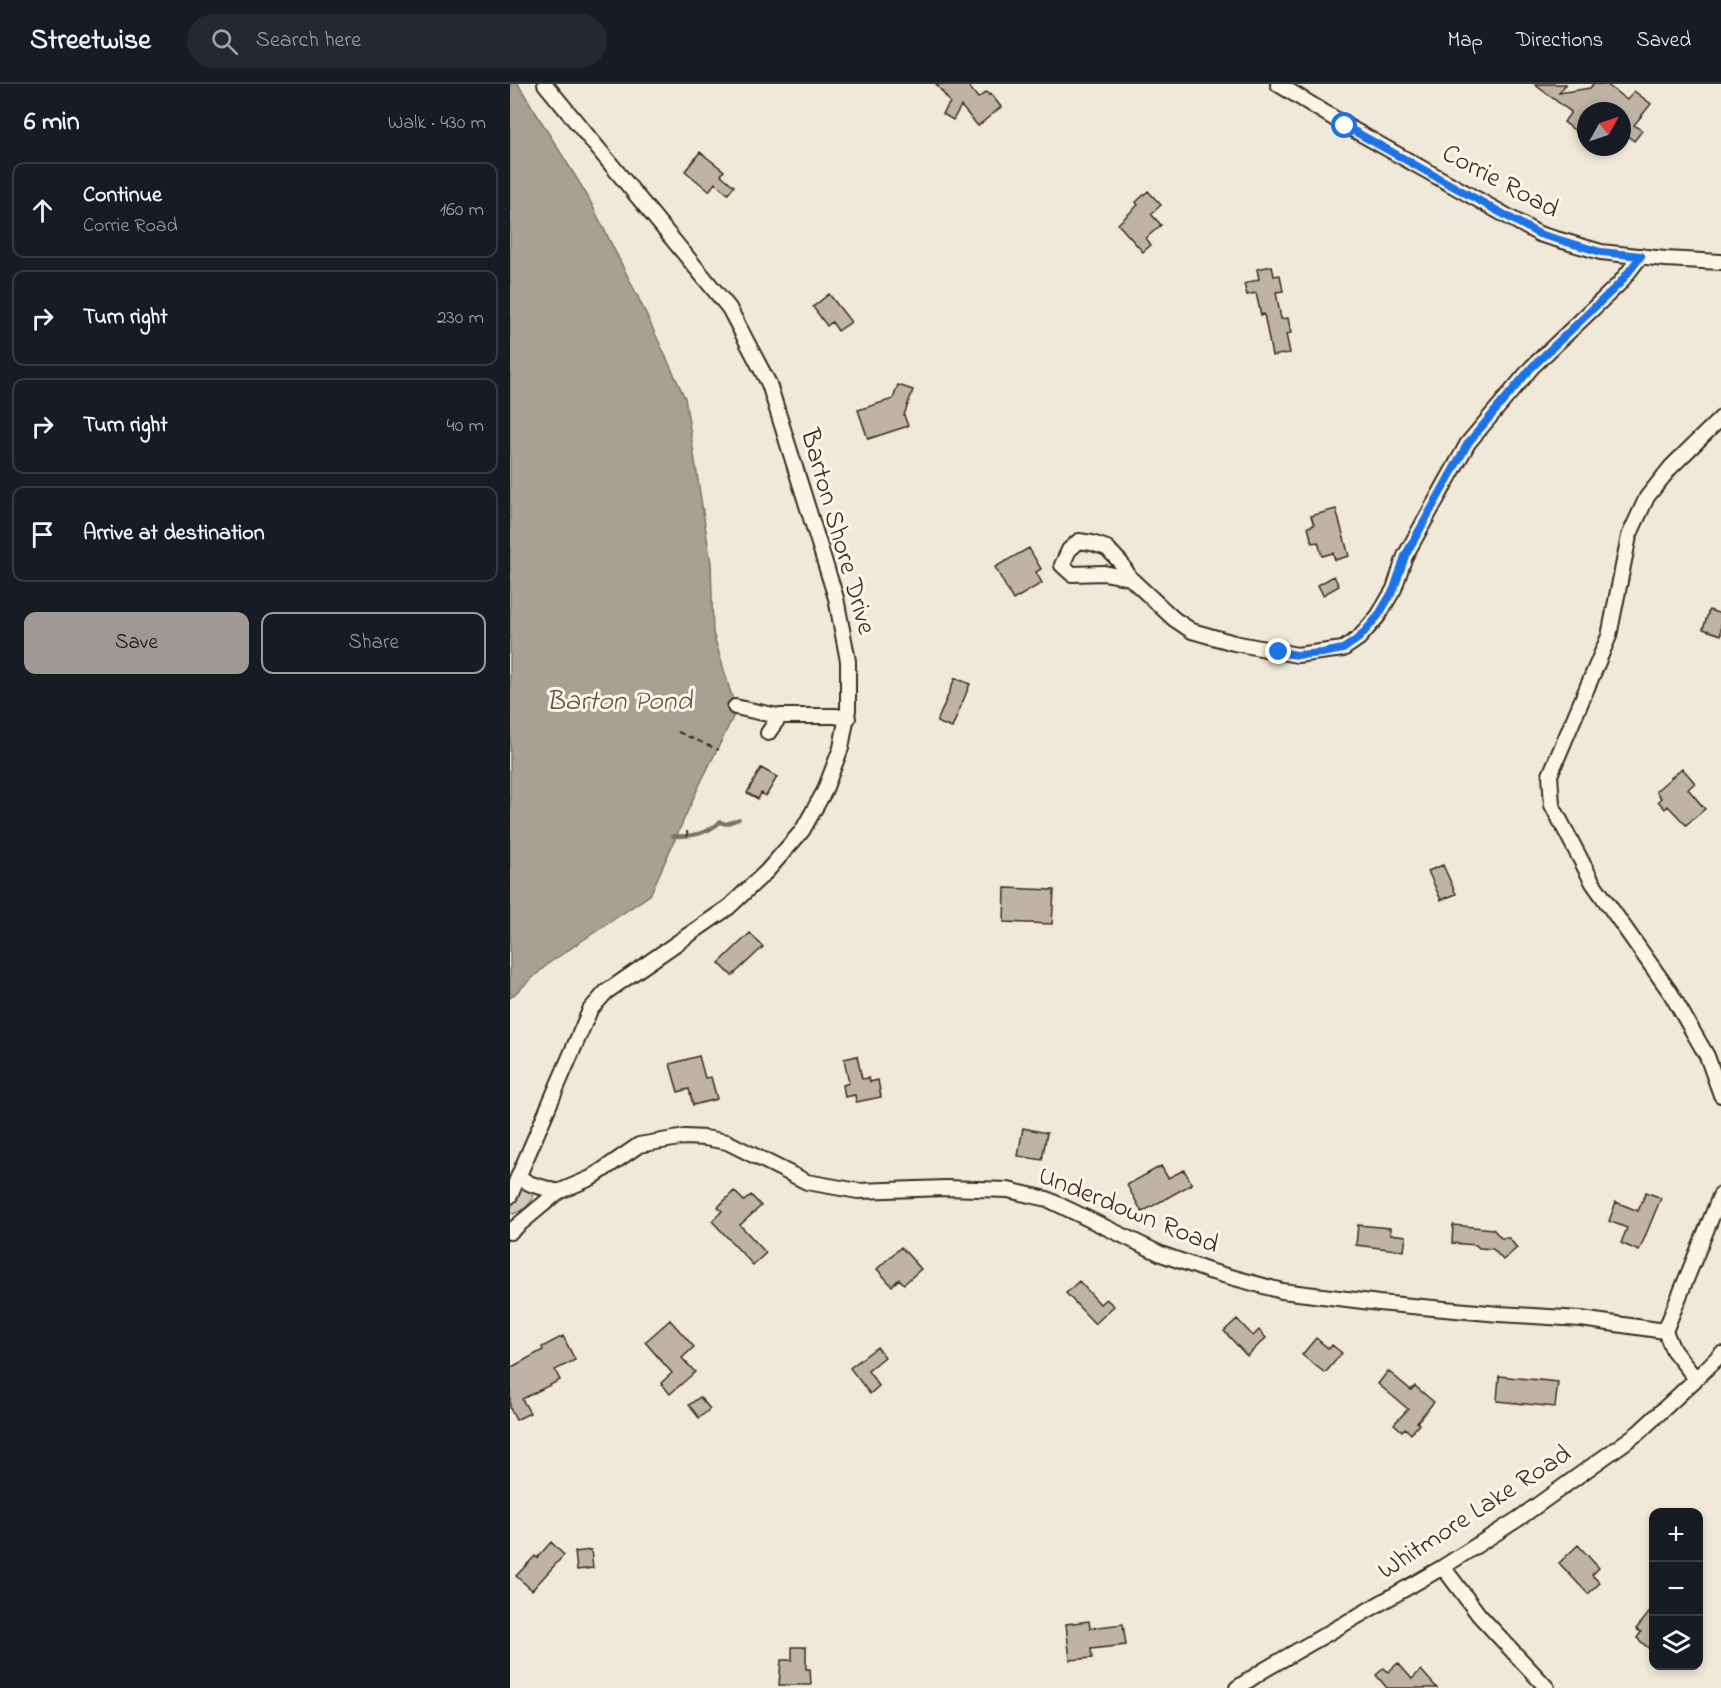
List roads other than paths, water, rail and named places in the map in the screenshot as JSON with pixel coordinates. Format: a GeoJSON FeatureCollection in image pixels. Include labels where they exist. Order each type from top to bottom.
{"type":"FeatureCollection","features":[{"type":"Feature","properties":{"kind":"street","name":"Barton Shore Drive"},"geometry":{"type":"LineString","coordinates":[[510,1196],[590,1010],[606,992],[729,907],[767,872],[802,831],[824,792],[841,748],[848,718],[848,661],[836,598],[770,384],[729,308],[546,84]]}},
{"type":"Feature","properties":{"kind":"street","name":"Corrie Road"},"geometry":{"type":"LineString","coordinates":[[1278,84],[1345,126],[1539,234],[1601,252],[1721,262]]}},
{"type":"Feature","properties":{"kind":"street"},"geometry":{"type":"LineString","coordinates":[[1130,578],[1174,620],[1192,631],[1234,643],[1297,655],[1343,649],[1359,638],[1378,616],[1394,589],[1405,556],[1468,443],[1532,367],[1620,283],[1641,256]]}},
{"type":"Feature","properties":{"kind":"street"},"geometry":{"type":"LineString","coordinates":[[1721,418],[1671,467],[1647,497],[1629,536],[1609,636],[1550,775],[1552,805],[1593,883],[1670,992],[1707,1056],[1721,1095]]}},
{"type":"Feature","properties":{"kind":"street"},"geometry":{"type":"LineString","coordinates":[[735,706],[780,716],[848,718]]}},
{"type":"Feature","properties":{"kind":"street"},"geometry":{"type":"LineString","coordinates":[[768,733],[780,716]]}},
{"type":"Feature","properties":{"kind":"street","name":"Underdown Road"},"geometry":{"type":"LineString","coordinates":[[510,1232],[558,1192],[591,1178],[639,1145],[685,1137],[705,1138],[727,1142],[807,1182],[858,1191],[946,1188],[1008,1190],[1047,1199],[1161,1254],[1209,1271],[1282,1291],[1378,1303],[1581,1319],[1665,1331]]}},
{"type":"Feature","properties":{"kind":"street"},"geometry":{"type":"LineString","coordinates":[[518,1177],[531,1184],[558,1192]]}},
{"type":"Feature","properties":{"kind":"street"},"geometry":{"type":"LineString","coordinates":[[1696,1379],[1673,1350],[1665,1331],[1721,1194]]}},
{"type":"Feature","properties":{"kind":"street","name":"Whitmore Lake Road"},"geometry":{"type":"LineString","coordinates":[[1237,1688],[1264,1670],[1443,1567],[1518,1519],[1638,1433],[1721,1354]]}},
{"type":"Feature","properties":{"kind":"street"},"geometry":{"type":"LineString","coordinates":[[1443,1567],[1479,1615],[1547,1688]]}},
{"type":"Feature","properties":{"kind":"water","name":"Barton Pond"},"geometry":{"type":"Polygon","coordinates":[[[510,84],[518,84],[587,195],[685,398],[711,563],[713,633],[735,707],[734,715],[650,895],[549,963],[510,998],[510,84]]]}},
{"type":"Feature","properties":{"kind":"waterway"},"geometry":{"type":"LineString","coordinates":[[673,836],[698,834],[720,822],[726,824],[739,819]]}}]}
